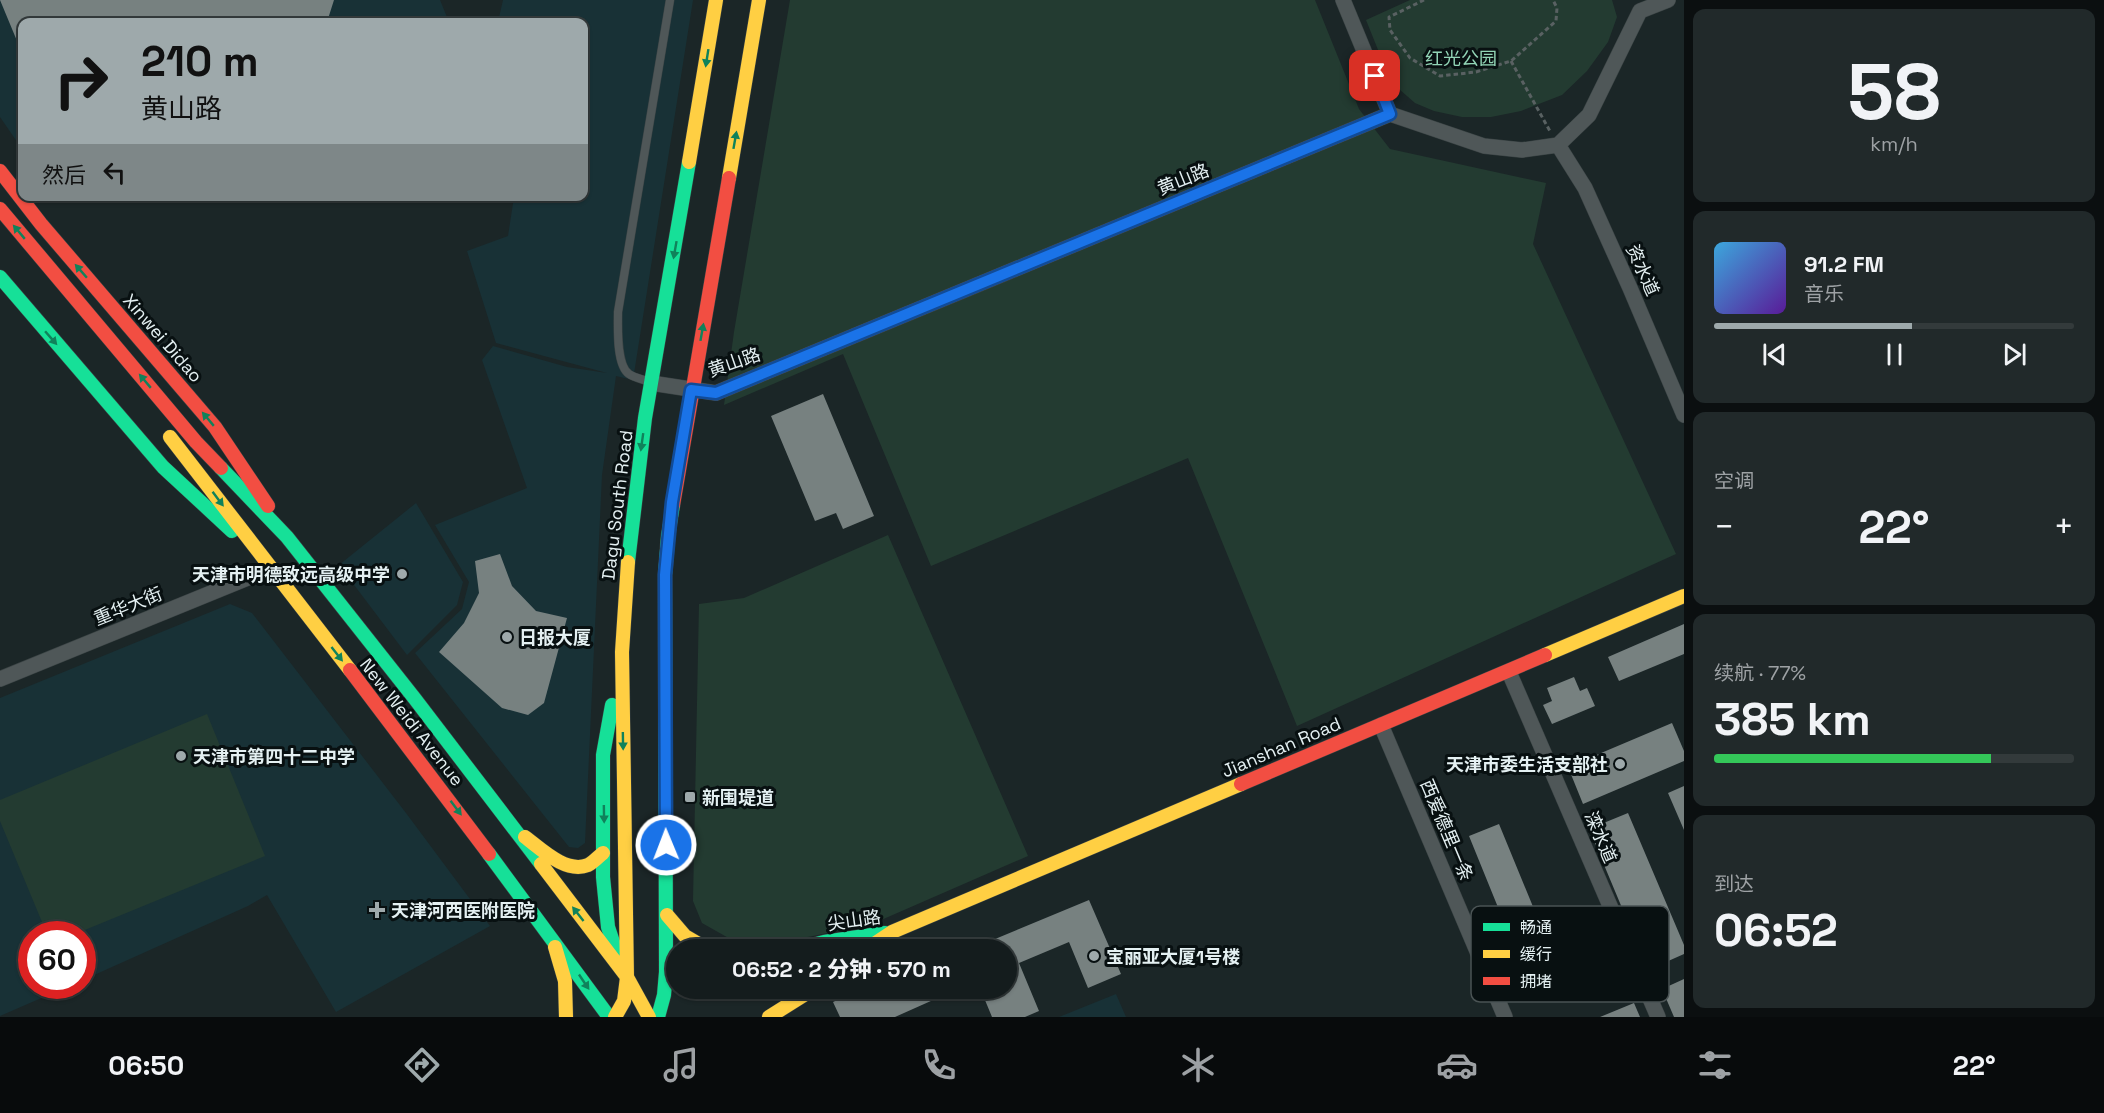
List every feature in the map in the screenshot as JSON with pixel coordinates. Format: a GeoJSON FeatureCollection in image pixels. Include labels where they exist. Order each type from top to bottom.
{"type":"FeatureCollection","features":[{"type":"Feature","properties":{"kind":"main road","name":"Dagu South Road"},"geometry":{"type":"LineString","coordinates":[[615,1017],[624,1001],[627,977],[622,652],[625,585],[633,507],[651,383],[716,0]]}},
{"type":"Feature","properties":{"kind":"main road"},"geometry":{"type":"LineString","coordinates":[[658,1017],[664,995],[666,972],[665,575],[672,502],[759,0]]}},
{"type":"Feature","properties":{"kind":"main road","name":"Xinwei Didao"},"geometry":{"type":"LineString","coordinates":[[0,171],[18,194]]}},
{"type":"Feature","properties":{"kind":"main road","name":"Xinwei Didao"},"geometry":{"type":"LineString","coordinates":[[23,201],[215,427],[251,478],[287,537]]}},
{"type":"Feature","properties":{"kind":"main road","name":"New Weidi Avenue"},"geometry":{"type":"LineString","coordinates":[[0,208],[196,442],[287,537],[415,699],[627,977]]}},
{"type":"Feature","properties":{"kind":"main road"},"geometry":{"type":"LineString","coordinates":[[0,277],[163,467],[266,564]]}},
{"type":"Feature","properties":{"kind":"main road","name":"New Weidi Avenue"},"geometry":{"type":"LineString","coordinates":[[160,426],[183,452],[266,564],[421,762],[609,1017]]}},
{"type":"Feature","properties":{"kind":"main road","name":"Jianshan Road"},"geometry":{"type":"LineString","coordinates":[[892,932],[1684,596]]}},
{"type":"Feature","properties":{"kind":"main road"},"geometry":{"type":"LineString","coordinates":[[622,652],[603,753],[605,915],[610,940],[649,1017]]}},
{"type":"Feature","properties":{"kind":"main road"},"geometry":{"type":"LineString","coordinates":[[513,828],[548,854],[568,865],[583,867],[603,852]]}},
{"type":"Feature","properties":{"kind":"main road"},"geometry":{"type":"LineString","coordinates":[[667,915],[687,939]]}},
{"type":"Feature","properties":{"kind":"main road","name":"尖山路"},"geometry":{"type":"LineString","coordinates":[[844,939],[892,932]]}},
{"type":"Feature","properties":{"kind":"main road","name":"尖山路"},"geometry":{"type":"LineString","coordinates":[[882,939],[892,932]]}},
{"type":"Feature","properties":{"kind":"main road"},"geometry":{"type":"LineString","coordinates":[[551,936],[564,972],[567,994],[566,1017]]}},
{"type":"Feature","properties":{"kind":"main road"},"geometry":{"type":"LineString","coordinates":[[769,1017],[798,999]]}},
{"type":"Feature","properties":{"kind":"street"},"geometry":{"type":"LineString","coordinates":[[1343,0],[1390,114],[1484,146],[1522,150],[1558,145],[1589,115],[1638,6],[1668,0]]}},
{"type":"Feature","properties":{"kind":"street","name":"黄山路"},"geometry":{"type":"LineString","coordinates":[[651,383],[716,393],[1390,114]]}},
{"type":"Feature","properties":{"kind":"street","name":"资水道"},"geometry":{"type":"LineString","coordinates":[[1558,145],[1585,188],[1684,415]]}},
{"type":"Feature","properties":{"kind":"street","name":"重华大街"},"geometry":{"type":"LineString","coordinates":[[0,679],[266,564]]}},
{"type":"Feature","properties":{"kind":"street","name":"滦水道"},"geometry":{"type":"LineString","coordinates":[[1509,672],[1610,906]]}},
{"type":"Feature","properties":{"kind":"street","name":"西爱德里一条"},"geometry":{"type":"LineString","coordinates":[[1381,725],[1471,937]]}},
{"type":"Feature","properties":{"kind":"street","name":"西爱德里一条"},"geometry":{"type":"LineString","coordinates":[[1499,1002],[1505,1017]]}},
{"type":"Feature","properties":{"kind":"street","name":"滦水道"},"geometry":{"type":"LineString","coordinates":[[1652,1002],[1658,1017]]}},
{"type":"Feature","properties":{"kind":"lane"},"geometry":{"type":"LineString","coordinates":[[651,383],[627,373],[621,363],[618,312],[670,0]]}},
{"type":"Feature","properties":{"kind":"path"},"geometry":{"type":"LineString","coordinates":[[1424,0],[1389,17],[1390,30],[1410,58],[1440,76],[1476,72],[1511,61],[1556,21],[1557,8],[1553,0]]}},
{"type":"Feature","properties":{"kind":"path"},"geometry":{"type":"LineString","coordinates":[[1511,61],[1558,145]]}},
{"type":"Feature","properties":{"kind":"shaded area"},"geometry":{"type":"Polygon","coordinates":[[[0,0],[440,0],[447,18],[18,18],[18,143],[0,117],[0,0]]]}},
{"type":"Feature","properties":{"kind":"shaded area"},"geometry":{"type":"Polygon","coordinates":[[[503,0],[693,0],[633,380],[616,376],[602,475],[585,843],[578,848],[569,847],[415,653],[462,609],[469,582],[435,525],[527,488],[482,360],[493,346],[567,367],[607,373],[496,343],[467,251],[508,236],[513,201],[588,201],[588,18],[499,18],[503,0]]]}},
{"type":"Feature","properties":{"kind":"shaded area","name":"天津市明德致远高级中学"},"geometry":{"type":"Polygon","coordinates":[[[416,503],[463,582],[457,605],[407,655],[339,565],[416,503]]]}},
{"type":"Feature","properties":{"kind":"shaded area","name":"天津市第四十二中学"},"geometry":{"type":"Polygon","coordinates":[[[230,604],[252,613],[490,926],[336,1012],[267,895],[248,906],[96,974],[96,921],[18,921],[18,999],[39,999],[0,1016],[0,698],[230,604]]]}},
{"type":"Feature","properties":{"kind":"shaded area"},"geometry":{"type":"Polygon","coordinates":[[[1116,994],[1126,1017],[1059,1017],[1116,994]]]}},
{"type":"Feature","properties":{"kind":"green space"},"geometry":{"type":"Polygon","coordinates":[[[790,0],[1315,0],[1359,109],[1390,149],[1546,183],[1533,244],[1676,554],[1297,726],[1188,458],[931,566],[843,354],[724,405],[734,332],[790,0]]]}},
{"type":"Feature","properties":{"kind":"green space","name":"红光公园"},"geometry":{"type":"Polygon","coordinates":[[[1410,0],[1612,0],[1617,17],[1608,42],[1587,71],[1562,95],[1521,111],[1491,117],[1462,117],[1434,111],[1415,103],[1391,82],[1366,20],[1410,0]]]}},
{"type":"Feature","properties":{"kind":"green space"},"geometry":{"type":"Polygon","coordinates":[[[888,535],[1028,856],[872,924],[798,939],[730,939],[702,923],[693,901],[699,604],[744,598],[888,535]]]}},
{"type":"Feature","properties":{"kind":"green space"},"geometry":{"type":"Polygon","coordinates":[[[207,714],[265,856],[96,925],[96,921],[42,921],[0,821],[0,800],[207,714]]]}},
{"type":"Feature","properties":{"kind":"building"},"geometry":{"type":"Polygon","coordinates":[[[0,0],[334,0],[328,18],[18,18],[18,43],[0,0]]]}},
{"type":"Feature","properties":{"kind":"building"},"geometry":{"type":"Polygon","coordinates":[[[823,394],[874,516],[843,529],[836,513],[815,521],[771,416],[823,394]]]}},
{"type":"Feature","properties":{"kind":"building","name":"日报大厦"},"geometry":{"type":"Polygon","coordinates":[[[500,554],[512,586],[536,611],[567,618],[544,703],[528,715],[502,708],[439,652],[464,623],[479,593],[475,561],[500,554]]]}},
{"type":"Feature","properties":{"kind":"building"},"geometry":{"type":"Polygon","coordinates":[[[1684,624],[1684,654],[1619,681],[1608,657],[1684,624]]]}},
{"type":"Feature","properties":{"kind":"building"},"geometry":{"type":"Polygon","coordinates":[[[1574,677],[1580,691],[1587,688],[1595,706],[1552,724],[1543,705],[1552,701],[1547,688],[1574,677]]]}},
{"type":"Feature","properties":{"kind":"building"},"geometry":{"type":"Polygon","coordinates":[[[1672,723],[1684,751],[1684,761],[1583,804],[1568,767],[1672,723]]]}},
{"type":"Feature","properties":{"kind":"building"},"geometry":{"type":"Polygon","coordinates":[[[1684,786],[1684,830],[1668,793],[1684,786]]]}},
{"type":"Feature","properties":{"kind":"building"},"geometry":{"type":"Polygon","coordinates":[[[1628,813],[1667,906],[1621,906],[1589,829],[1628,813]]]}},
{"type":"Feature","properties":{"kind":"building"},"geometry":{"type":"Polygon","coordinates":[[[1499,824],[1533,906],[1497,906],[1469,836],[1499,824]]]}},
{"type":"Feature","properties":{"kind":"building","name":"宝丽亚大厦1号楼"},"geometry":{"type":"Polygon","coordinates":[[[1089,900],[1121,974],[1088,988],[1069,942],[1019,963],[1039,1011],[1025,1017],[992,1017],[985,999],[1017,999],[1017,939],[995,939],[1089,900]]]}},
{"type":"Feature","properties":{"kind":"building"},"geometry":{"type":"Polygon","coordinates":[[[1669,910],[1684,945],[1684,954],[1669,961],[1669,910]]]}},
{"type":"Feature","properties":{"kind":"building"},"geometry":{"type":"Polygon","coordinates":[[[1684,979],[1684,1017],[1674,1017],[1668,1002],[1669,986],[1684,979]]]}},
{"type":"Feature","properties":{"kind":"building"},"geometry":{"type":"Polygon","coordinates":[[[839,999],[935,999],[895,1017],[840,1017],[833,1002],[839,999]]]}},
{"type":"Feature","properties":{"kind":"building"},"geometry":{"type":"Polygon","coordinates":[[[1634,1003],[1640,1017],[1600,1017],[1634,1003]]]}},
{"type":"Feature","properties":{"kind":"traffic: fast"},"geometry":{"type":"LineString","coordinates":[[628,562],[645,418],[689,162]]}},
{"type":"Feature","properties":{"kind":"traffic: fast"},"geometry":{"type":"LineString","coordinates":[[0,277],[163,467],[232,531]]}},
{"type":"Feature","properties":{"kind":"traffic: fast"},"geometry":{"type":"LineString","coordinates":[[221,468],[287,537],[541,864]]}},
{"type":"Feature","properties":{"kind":"traffic: fast"},"geometry":{"type":"LineString","coordinates":[[658,1017],[664,995],[666,972],[665,575],[673,505]]}},
{"type":"Feature","properties":{"kind":"traffic: fast"},"geometry":{"type":"LineString","coordinates":[[612,705],[603,755],[603,877],[608,927],[619,960]]}},
{"type":"Feature","properties":{"kind":"traffic: fast"},"geometry":{"type":"LineString","coordinates":[[489,854],[609,1017]]}},
{"type":"Feature","properties":{"kind":"traffic: fast"},"geometry":{"type":"LineString","coordinates":[[844,939],[885,933]]}},
{"type":"Feature","properties":{"kind":"traffic: slow"},"geometry":{"type":"LineString","coordinates":[[689,162],[716,0]]}},
{"type":"Feature","properties":{"kind":"traffic: slow"},"geometry":{"type":"LineString","coordinates":[[729,178],[759,0]]}},
{"type":"Feature","properties":{"kind":"traffic: slow"},"geometry":{"type":"LineString","coordinates":[[170,437],[350,670]]}},
{"type":"Feature","properties":{"kind":"traffic: slow"},"geometry":{"type":"LineString","coordinates":[[615,1017],[624,1001],[627,977],[622,652],[628,562]]}},
{"type":"Feature","properties":{"kind":"traffic: slow"},"geometry":{"type":"LineString","coordinates":[[1545,655],[1684,596]]}},
{"type":"Feature","properties":{"kind":"traffic: slow"},"geometry":{"type":"LineString","coordinates":[[882,939],[892,932],[1241,784]]}},
{"type":"Feature","properties":{"kind":"traffic: slow"},"geometry":{"type":"LineString","coordinates":[[525,837],[546,854],[571,866],[588,865],[603,853]]}},
{"type":"Feature","properties":{"kind":"traffic: slow"},"geometry":{"type":"LineString","coordinates":[[541,864],[627,977],[649,1017]]}},
{"type":"Feature","properties":{"kind":"traffic: slow"},"geometry":{"type":"LineString","coordinates":[[667,915],[690,939]]}},
{"type":"Feature","properties":{"kind":"traffic: slow"},"geometry":{"type":"LineString","coordinates":[[555,947],[565,981],[566,1017]]}},
{"type":"Feature","properties":{"kind":"traffic: slow"},"geometry":{"type":"LineString","coordinates":[[769,1017],[798,999]]}},
{"type":"Feature","properties":{"kind":"traffic: jam"},"geometry":{"type":"LineString","coordinates":[[0,171],[18,194]]}},
{"type":"Feature","properties":{"kind":"traffic: jam"},"geometry":{"type":"LineString","coordinates":[[673,505],[729,178]]}},
{"type":"Feature","properties":{"kind":"traffic: jam"},"geometry":{"type":"LineString","coordinates":[[23,201],[215,427],[268,506]]}},
{"type":"Feature","properties":{"kind":"traffic: jam"},"geometry":{"type":"LineString","coordinates":[[0,209],[196,442],[221,468]]}},
{"type":"Feature","properties":{"kind":"traffic: jam"},"geometry":{"type":"LineString","coordinates":[[1241,784],[1545,655]]}},
{"type":"Feature","properties":{"kind":"traffic: jam"},"geometry":{"type":"LineString","coordinates":[[350,670],[489,854]]}},
{"type":"Feature","properties":{"kind":"place","name":"天津市明德致远高级中学"},"geometry":{"type":"Point","coordinates":[402,574]}},
{"type":"Feature","properties":{"kind":"place","name":"日报大厦"},"geometry":{"type":"Point","coordinates":[507,637]}},
{"type":"Feature","properties":{"kind":"place","name":"天津市第四十二中学"},"geometry":{"type":"Point","coordinates":[181,756]}},
{"type":"Feature","properties":{"kind":"place","name":"天津市委生活支部社"},"geometry":{"type":"Point","coordinates":[1620,764]}},
{"type":"Feature","properties":{"kind":"place","name":"新围堤道"},"geometry":{"type":"Point","coordinates":[690,797]}},
{"type":"Feature","properties":{"kind":"place","name":"天津河西医附医院"},"geometry":{"type":"Point","coordinates":[377,910]}},
{"type":"Feature","properties":{"kind":"place","name":"宝丽亚大厦1号楼"},"geometry":{"type":"Point","coordinates":[1094,956]}},
{"type":"Feature","properties":{"kind":"route"},"geometry":{"type":"LineString","coordinates":[[666,845],[665,575],[672,502],[691,390],[716,393],[1390,114],[1375,76]]}}]}
